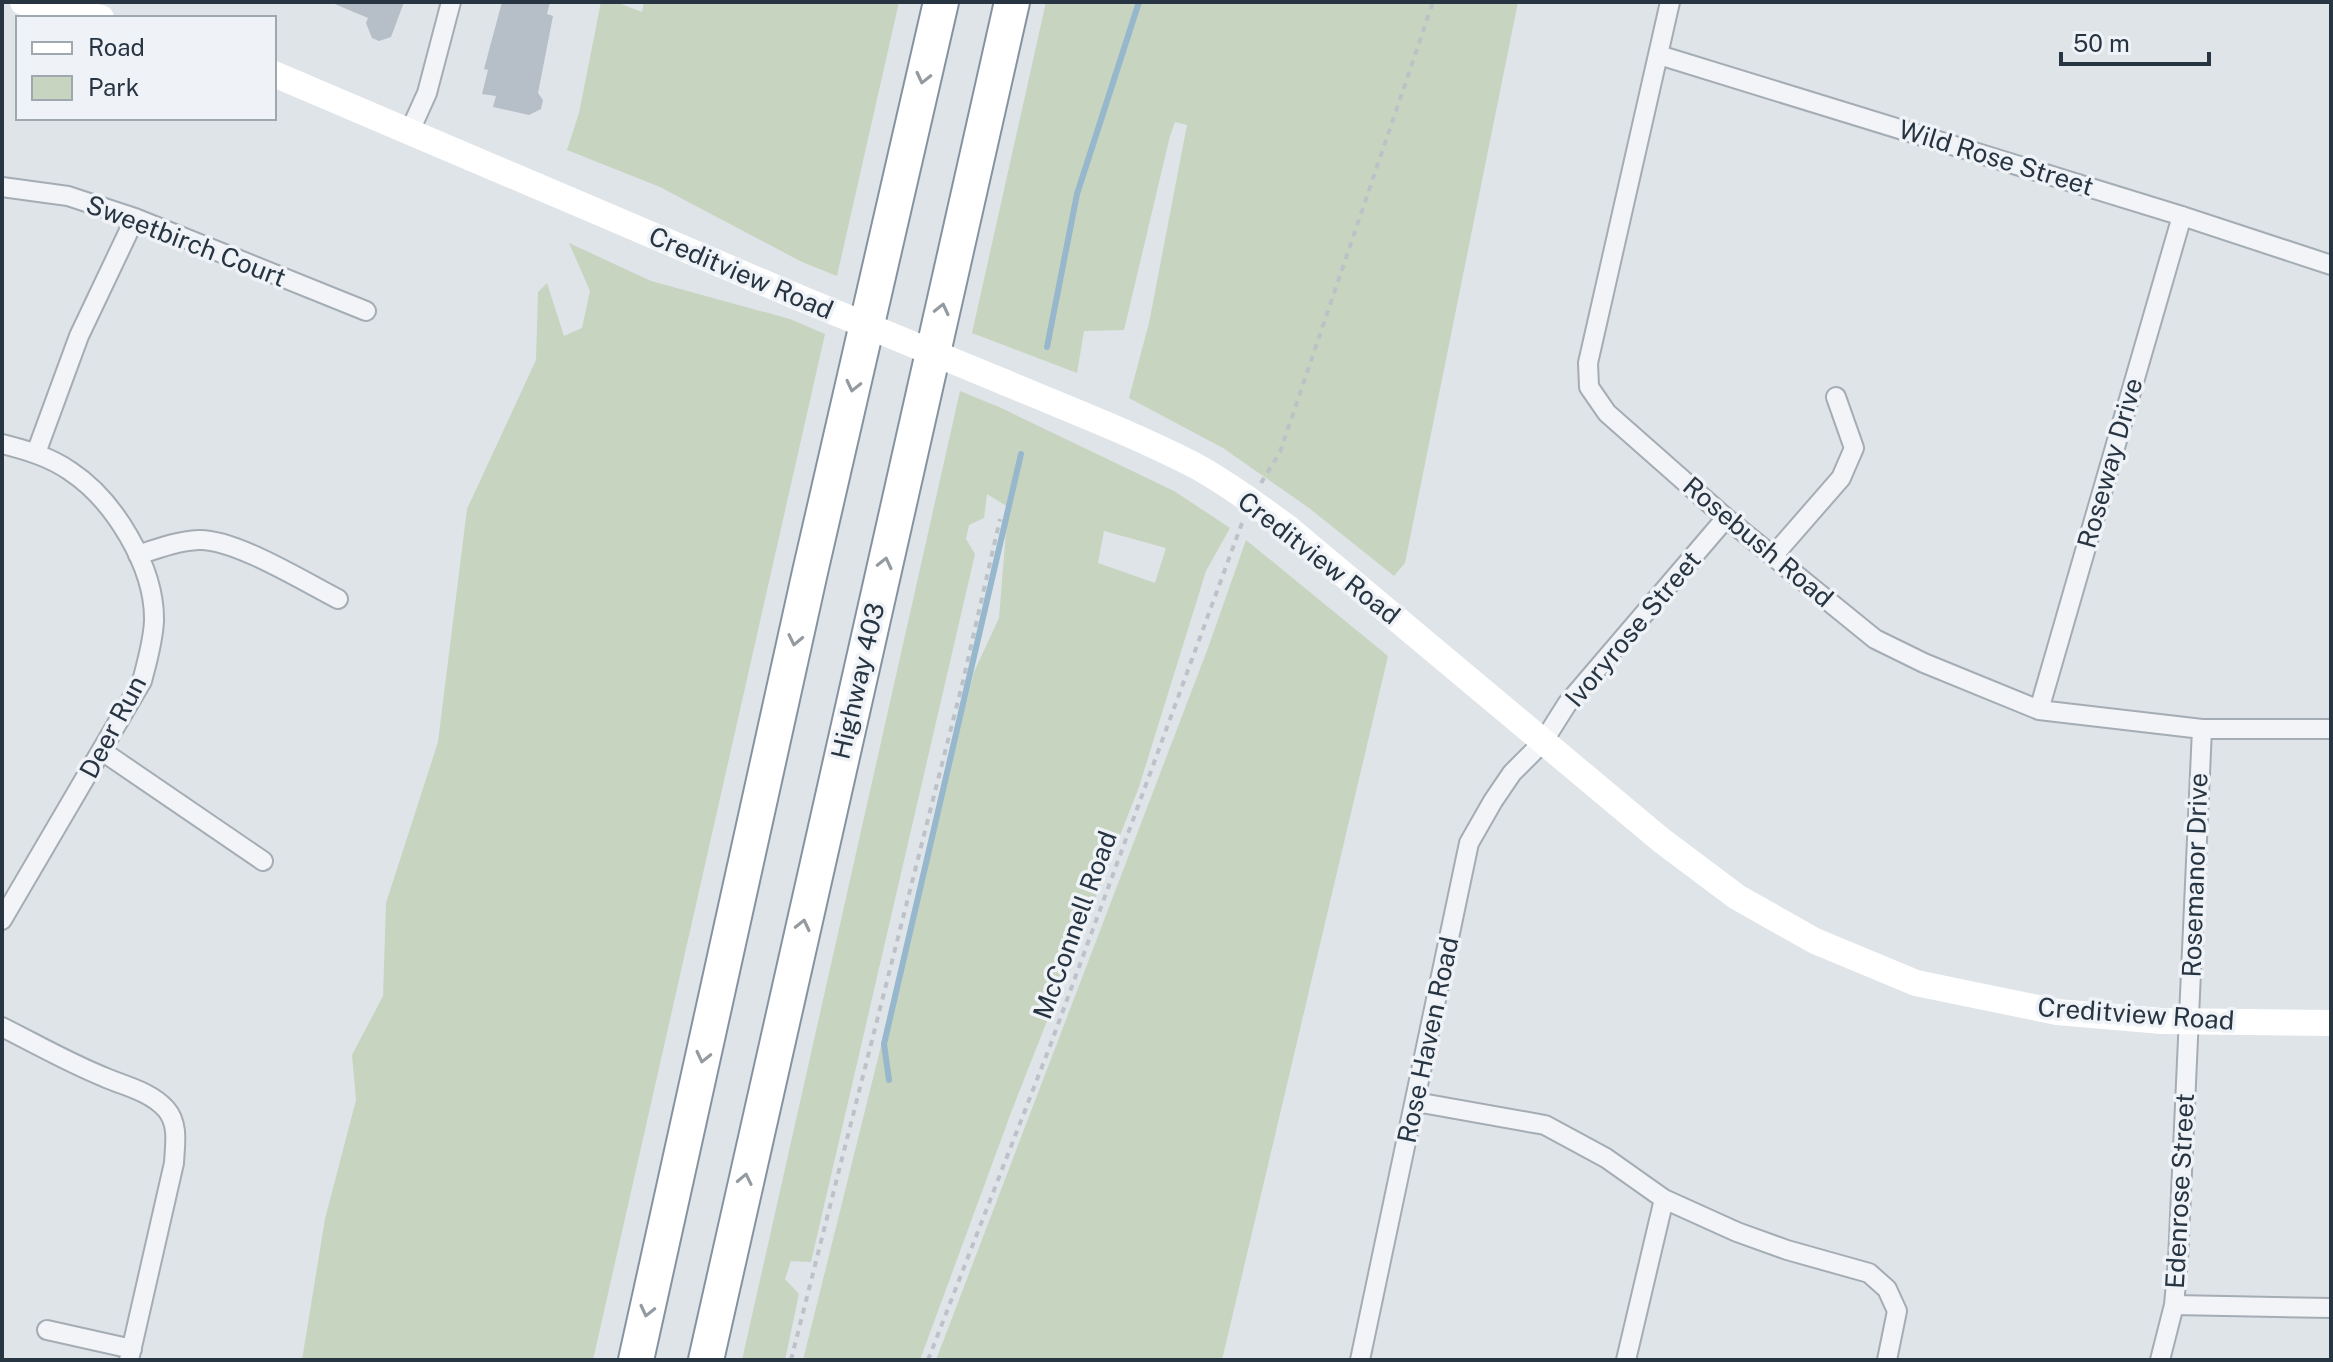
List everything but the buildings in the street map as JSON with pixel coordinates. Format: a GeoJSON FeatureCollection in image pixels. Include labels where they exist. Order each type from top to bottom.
{"type":"FeatureCollection","features":[{"type":"Feature","properties":{"kind":"highway"},"geometry":{"type":"LineString","coordinates":[[636,1360],[810,572],[941,2]]}},
{"type":"Feature","properties":{"kind":"highway","name":"Highway 403"},"geometry":{"type":"LineString","coordinates":[[706,1360],[1012,2]]}},
{"type":"Feature","properties":{"kind":"main road"},"geometry":{"type":"LineString","coordinates":[[23,2],[91,16]]}},
{"type":"Feature","properties":{"kind":"main road","name":"Creditview Road"},"geometry":{"type":"LineString","coordinates":[[276,75],[1004,382],[1196,467],[1251,500],[1288,528],[1661,840],[1737,897],[1815,941],[1916,983],[2057,1012],[2189,1021],[2331,1023]]}},
{"type":"Feature","properties":{"kind":"street"},"geometry":{"type":"LineString","coordinates":[[409,133],[427,93],[451,2]]}},
{"type":"Feature","properties":{"kind":"street","name":"Rosebush Road"},"geometry":{"type":"LineString","coordinates":[[1670,2],[1588,363],[1589,387],[1607,413],[1726,518],[1875,639],[1924,663],[2039,710],[2202,729],[2331,729]]}},
{"type":"Feature","properties":{"kind":"street","name":"Wild Rose Street"},"geometry":{"type":"LineString","coordinates":[[1659,55],[2331,265]]}},
{"type":"Feature","properties":{"kind":"street","name":"Sweetbirch Court"},"geometry":{"type":"LineString","coordinates":[[2,187],[68,196],[135,218],[366,311]]}},
{"type":"Feature","properties":{"kind":"street","name":"Roseway Drive"},"geometry":{"type":"LineString","coordinates":[[2039,710],[2182,216]]}},
{"type":"Feature","properties":{"kind":"street"},"geometry":{"type":"LineString","coordinates":[[36,453],[79,336],[135,218]]}},
{"type":"Feature","properties":{"kind":"street"},"geometry":{"type":"LineString","coordinates":[[1773,556],[1841,478],[1854,448],[1836,397]]}},
{"type":"Feature","properties":{"kind":"street","name":"Deer Run"},"geometry":{"type":"LineString","coordinates":[[2,444],[36,453],[70,470],[105,500],[138,555],[153,600],[152,644],[142,681],[2,920]]}},
{"type":"Feature","properties":{"kind":"street","name":"Ivoryrose Street"},"geometry":{"type":"LineString","coordinates":[[1543,742],[1567,704],[1726,518]]}},
{"type":"Feature","properties":{"kind":"street"},"geometry":{"type":"LineString","coordinates":[[138,555],[175,543],[202,540],[229,544],[338,599]]}},
{"type":"Feature","properties":{"kind":"street","name":"Rosemanor Drive"},"geometry":{"type":"LineString","coordinates":[[2189,1021],[2202,729]]}},
{"type":"Feature","properties":{"kind":"street","name":"Rose Haven Road"},"geometry":{"type":"LineString","coordinates":[[1360,1360],[1469,843],[1512,773],[1543,742]]}},
{"type":"Feature","properties":{"kind":"street"},"geometry":{"type":"LineString","coordinates":[[102,751],[263,861]]}},
{"type":"Feature","properties":{"kind":"street","name":"Edenrose Street"},"geometry":{"type":"LineString","coordinates":[[2160,1360],[2174,1305],[2178,1260],[2189,1021]]}},
{"type":"Feature","properties":{"kind":"street"},"geometry":{"type":"LineString","coordinates":[[2,1027],[102,1077],[138,1090],[166,1109],[176,1131],[174,1163],[130,1354],[47,1330]]}},
{"type":"Feature","properties":{"kind":"street"},"geometry":{"type":"LineString","coordinates":[[1416,1102],[1545,1125],[1606,1158],[1664,1199],[1737,1232],[1869,1273],[1887,1289],[1897,1311],[1887,1360]]}},
{"type":"Feature","properties":{"kind":"street"},"geometry":{"type":"LineString","coordinates":[[1626,1360],[1664,1199]]}},
{"type":"Feature","properties":{"kind":"street"},"geometry":{"type":"LineString","coordinates":[[2174,1305],[2331,1308]]}},
{"type":"Feature","properties":{"kind":"path","name":"McConnell Road"},"geometry":{"type":"LineString","coordinates":[[928,1360],[1050,1046],[1251,500],[1280,452],[1433,2]]}},
{"type":"Feature","properties":{"kind":"path"},"geometry":{"type":"LineString","coordinates":[[791,1360],[963,681],[1000,519]]}},
{"type":"Feature","properties":{"kind":"green space"},"geometry":{"type":"Polygon","coordinates":[[[601,2],[616,2],[642,12],[644,2],[899,2],[837,276],[802,262],[660,187],[567,150],[579,113],[601,2]]]}},
{"type":"Feature","properties":{"kind":"green space"},"geometry":{"type":"Polygon","coordinates":[[[1046,2],[1518,2],[1405,563],[1394,576],[1309,508],[1223,448],[1129,398],[1149,323],[1187,125],[1175,122],[1170,136],[1124,330],[1084,331],[1077,373],[972,333],[1046,2]]]}},
{"type":"Feature","properties":{"kind":"green space"},"geometry":{"type":"Polygon","coordinates":[[[569,243],[651,281],[790,319],[825,334],[593,1360],[302,1360],[325,1219],[356,1100],[352,1055],[383,996],[386,903],[438,742],[467,509],[536,360],[538,292],[547,283],[564,336],[582,328],[590,291],[569,243]]]}},
{"type":"Feature","properties":{"kind":"green space"},"geometry":{"type":"Polygon","coordinates":[[[960,391],[1174,491],[1230,528],[1206,571],[1139,787],[1012,1110],[920,1360],[803,1360],[974,672],[999,618],[1008,507],[987,494],[984,518],[969,525],[966,539],[975,554],[811,1262],[791,1261],[785,1279],[799,1294],[785,1360],[742,1360],[960,391]],[[1104,531],[1098,563],[1155,583],[1166,548],[1104,531]]]}},
{"type":"Feature","properties":{"kind":"green space"},"geometry":{"type":"Polygon","coordinates":[[[1246,540],[1388,656],[1222,1360],[936,1360],[1208,648],[1246,540]]]}},
{"type":"Feature","properties":{"kind":"waterway"},"geometry":{"type":"LineString","coordinates":[[1047,347],[1077,194],[1139,2]]}},
{"type":"Feature","properties":{"kind":"waterway"},"geometry":{"type":"LineString","coordinates":[[889,1080],[884,1044],[1021,454]]}}]}
